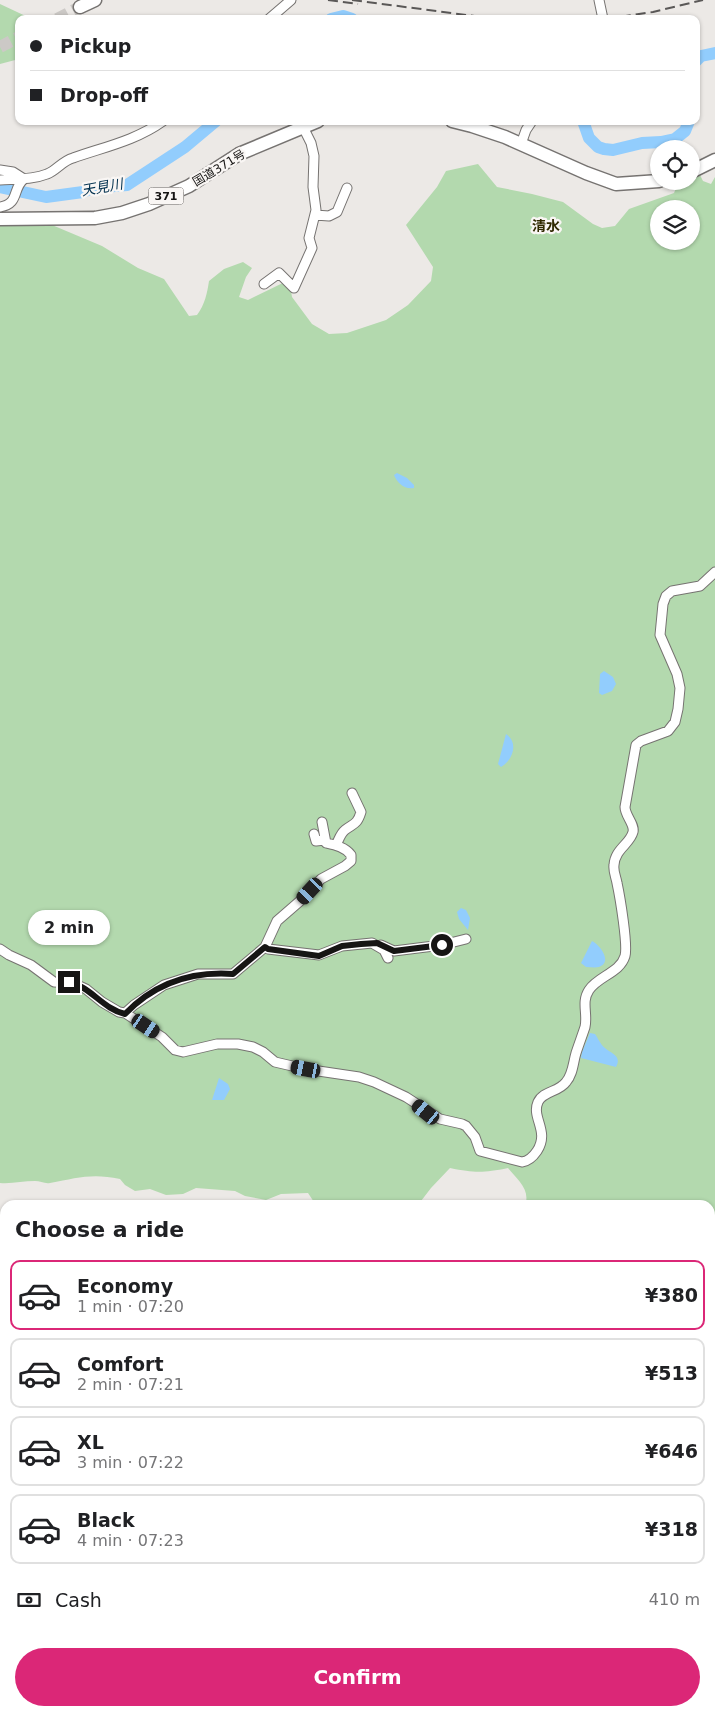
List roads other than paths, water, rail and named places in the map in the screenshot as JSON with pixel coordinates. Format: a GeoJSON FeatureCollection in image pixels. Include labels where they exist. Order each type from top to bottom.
{"type":"FeatureCollection","features":[{"type":"Feature","properties":{"kind":"highway"},"geometry":{"type":"LineString","coordinates":[[80,7],[95,0]]}},
{"type":"Feature","properties":{"kind":"highway","name":"国道371号"},"geometry":{"type":"LineString","coordinates":[[0,219],[95,218],[122,213],[149,204],[188,186],[239,154],[308,125]]}},
{"type":"Feature","properties":{"kind":"highway"},"geometry":{"type":"LineString","coordinates":[[468,125],[520,144],[616,184],[650,181]]}},
{"type":"Feature","properties":{"kind":"highway"},"geometry":{"type":"LineString","coordinates":[[700,168],[715,160]]}},
{"type":"Feature","properties":{"kind":"street"},"geometry":{"type":"LineString","coordinates":[[274,15],[291,0]]}},
{"type":"Feature","properties":{"kind":"street"},"geometry":{"type":"LineString","coordinates":[[599,0],[602,15]]}},
{"type":"Feature","properties":{"kind":"street"},"geometry":{"type":"LineString","coordinates":[[0,180],[22,180],[47,174],[64,161],[119,144],[156,125]]}},
{"type":"Feature","properties":{"kind":"street"},"geometry":{"type":"LineString","coordinates":[[520,144],[529,125]]}},
{"type":"Feature","properties":{"kind":"street"},"geometry":{"type":"LineString","coordinates":[[264,284],[279,273],[294,288],[312,248],[308,238],[316,210],[313,187],[314,156],[311,143],[303,127]]}},
{"type":"Feature","properties":{"kind":"street"},"geometry":{"type":"LineString","coordinates":[[0,170],[13,172],[22,180]]}},
{"type":"Feature","properties":{"kind":"street"},"geometry":{"type":"LineString","coordinates":[[0,207],[7,206],[13,200],[22,180]]}},
{"type":"Feature","properties":{"kind":"street"},"geometry":{"type":"LineString","coordinates":[[303,227],[314,218],[329,216],[337,212],[347,188]]}},
{"type":"Feature","properties":{"kind":"street"},"geometry":{"type":"LineString","coordinates":[[0,949],[31,966],[54,982],[73,983],[86,989],[102,1002],[162,1037],[176,1043],[175,1050],[183,1052],[217,1044],[238,1044],[253,1047],[263,1052],[275,1062],[289,1066],[367,1080],[406,1097],[440,1120],[466,1126],[480,1151],[522,1162],[531,1159],[543,1139],[537,1104],[549,1092],[566,1083],[572,1072],[586,1020],[584,1002],[589,990],[622,964],[626,954],[622,910],[614,864],[619,850],[632,835],[633,831],[625,807],[636,745],[641,741],[660,736],[672,727],[675,722],[680,698],[677,674],[660,635],[663,604],[666,596],[672,591],[700,586],[715,572]]}},
{"type":"Feature","properties":{"kind":"street"},"geometry":{"type":"LineString","coordinates":[[335,845],[342,832],[357,823],[361,815],[352,793]]}},
{"type":"Feature","properties":{"kind":"street"},"geometry":{"type":"LineString","coordinates":[[125,1014],[131,1001],[158,987],[198,974],[233,974],[265,947],[277,921],[321,879],[345,866],[350,861],[351,855],[348,851],[326,843],[322,822]]}},
{"type":"Feature","properties":{"kind":"street"},"geometry":{"type":"LineString","coordinates":[[314,834],[316,841],[325,840]]}},
{"type":"Feature","properties":{"kind":"street"},"geometry":{"type":"LineString","coordinates":[[335,845],[338,835]]}},
{"type":"Feature","properties":{"kind":"street"},"geometry":{"type":"LineString","coordinates":[[265,947],[319,956],[342,946],[377,943],[394,951],[442,945],[466,939]]}},
{"type":"Feature","properties":{"kind":"street"},"geometry":{"type":"LineString","coordinates":[[372,943],[384,950],[388,958]]}},
{"type":"Feature","properties":{"kind":"water"},"geometry":{"type":"Polygon","coordinates":[[[397,473],[407,478],[414,485],[414,488],[405,487],[399,483],[394,475],[397,473]]]}},
{"type":"Feature","properties":{"kind":"water"},"geometry":{"type":"Polygon","coordinates":[[[604,671],[613,677],[616,684],[612,691],[602,695],[599,693],[600,674],[604,671]]]}},
{"type":"Feature","properties":{"kind":"water"},"geometry":{"type":"Polygon","coordinates":[[[506,734],[512,742],[513,751],[509,760],[501,767],[498,764],[506,734]]]}},
{"type":"Feature","properties":{"kind":"water"},"geometry":{"type":"Polygon","coordinates":[[[461,908],[466,910],[470,918],[468,930],[459,919],[457,912],[461,908]]]}},
{"type":"Feature","properties":{"kind":"water"},"geometry":{"type":"Polygon","coordinates":[[[592,941],[604,954],[605,961],[599,967],[586,967],[581,963],[592,941]]]}},
{"type":"Feature","properties":{"kind":"water"},"geometry":{"type":"Polygon","coordinates":[[[590,1033],[595,1034],[600,1043],[617,1058],[618,1063],[616,1067],[581,1058],[590,1033]]]}},
{"type":"Feature","properties":{"kind":"water"},"geometry":{"type":"Polygon","coordinates":[[[219,1078],[228,1084],[230,1089],[224,1100],[212,1100],[219,1078]]]}},
{"type":"Feature","properties":{"kind":"waterway","name":"天見川"},"geometry":{"type":"LineString","coordinates":[[700,57],[715,53]]}},
{"type":"Feature","properties":{"kind":"waterway","name":"天見川"},"geometry":{"type":"LineString","coordinates":[[0,187],[46,197],[83,192],[92,188],[127,185],[185,147],[211,125]]}},
{"type":"Feature","properties":{"kind":"waterway","name":"天見川"},"geometry":{"type":"LineString","coordinates":[[584,125],[589,138],[598,147],[613,150],[642,143],[675,139],[685,131],[687,125]]}},
{"type":"Feature","properties":{"kind":"tunnel"},"geometry":{"type":"LineString","coordinates":[[65,15],[80,7]]}},
{"type":"Feature","properties":{"kind":"tunnel"},"geometry":{"type":"LineString","coordinates":[[0,47],[15,39]]}},
{"type":"Feature","properties":{"kind":"railway"},"geometry":{"type":"LineString","coordinates":[[328,0],[358,4]]}},
{"type":"Feature","properties":{"kind":"railway"},"geometry":{"type":"LineString","coordinates":[[352,0],[466,15]]}},
{"type":"Feature","properties":{"kind":"railway"},"geometry":{"type":"LineString","coordinates":[[633,15],[703,0]]}},
{"type":"Feature","properties":{"kind":"district","name":"清水"},"geometry":{"type":"Point","coordinates":[546,226]}}]}
